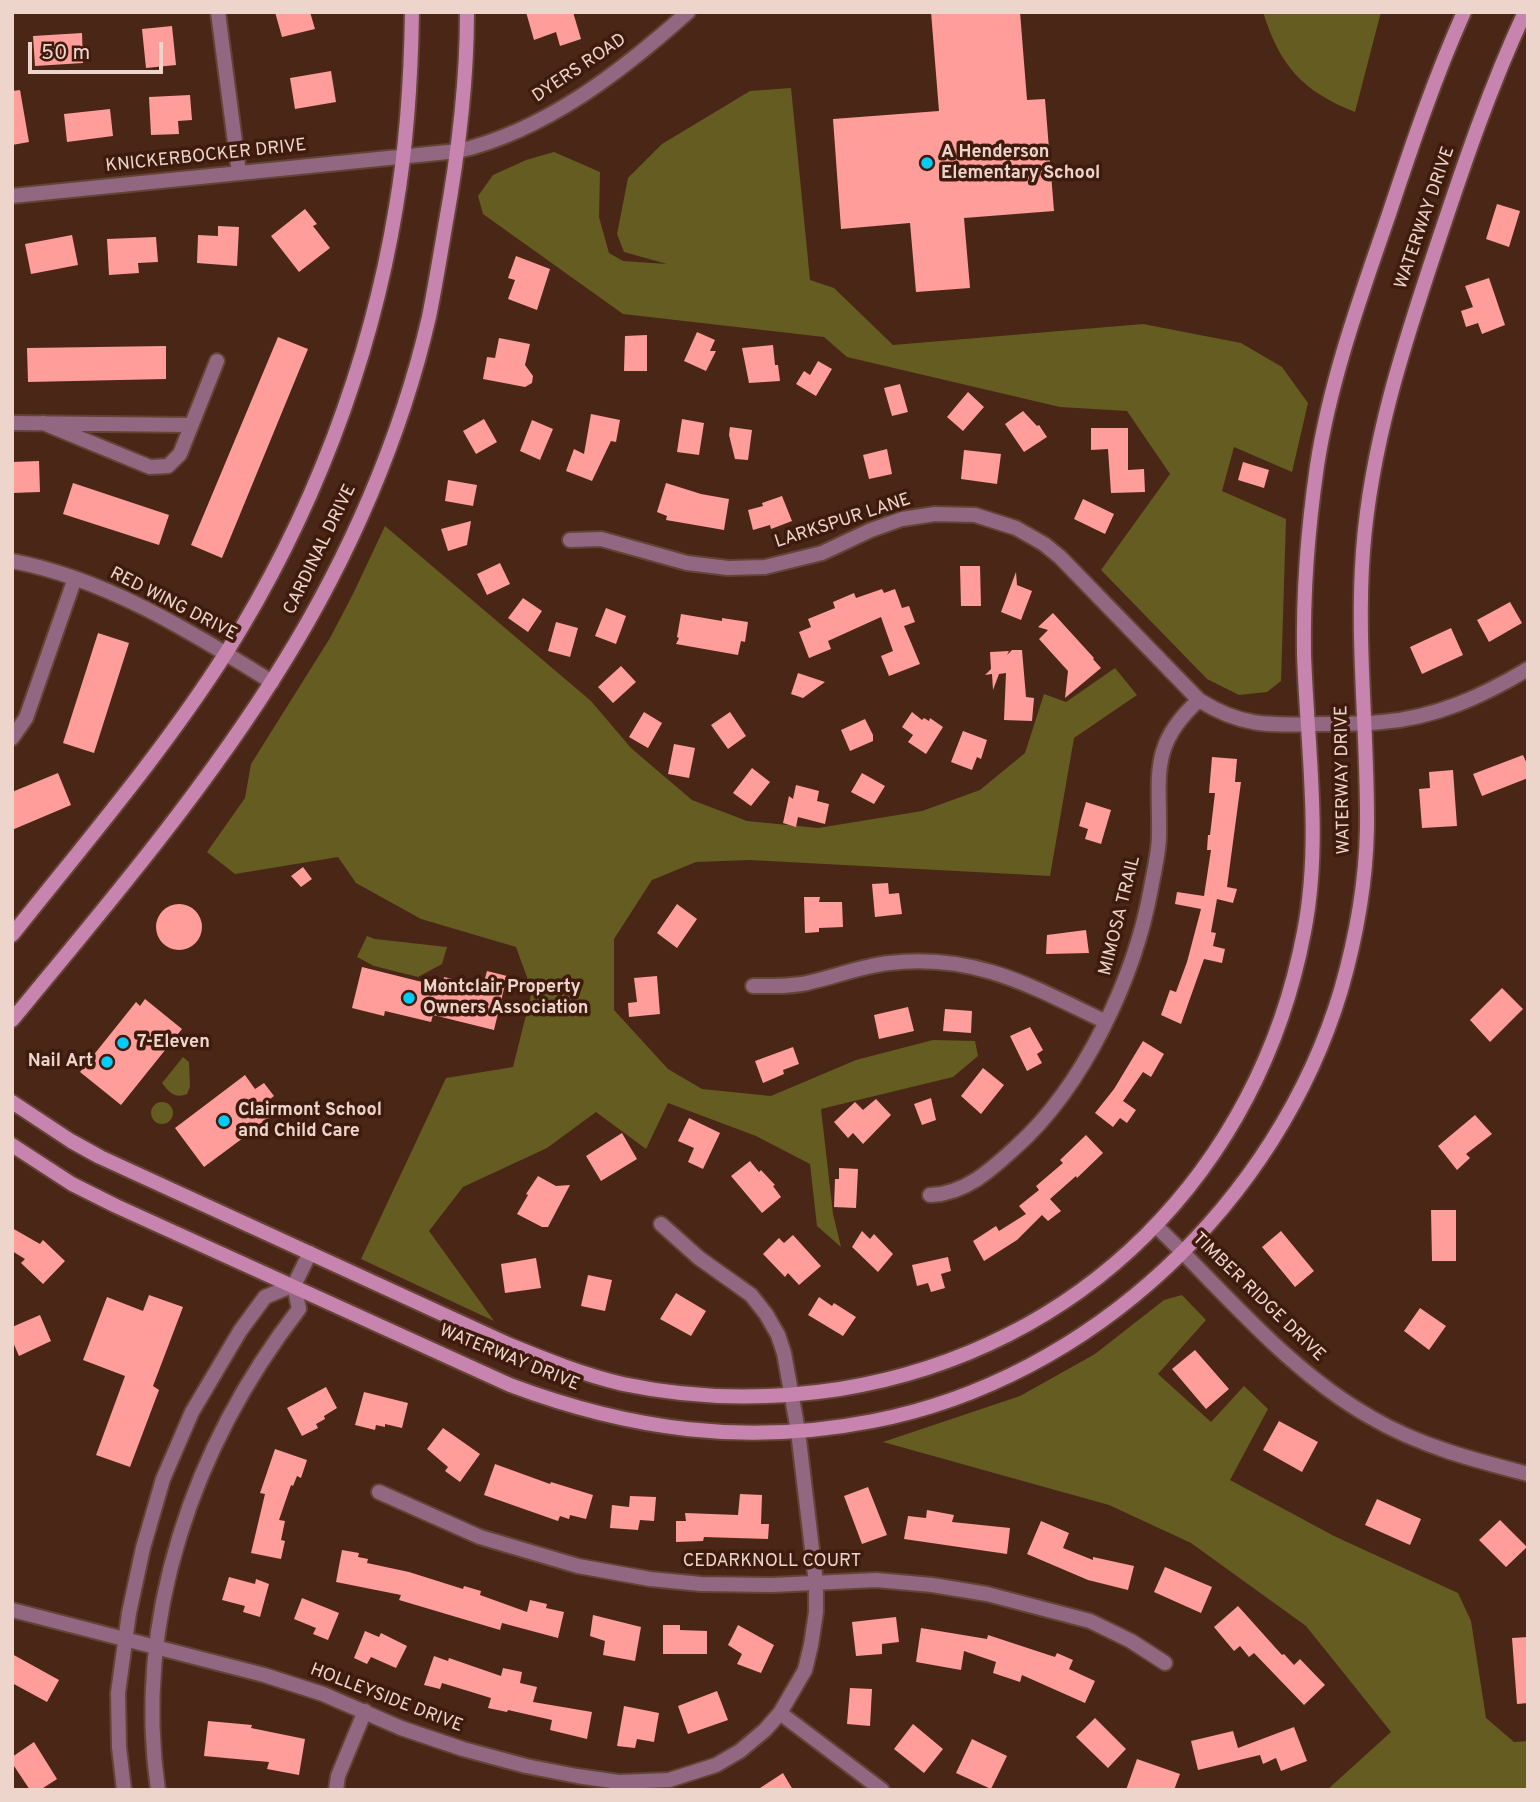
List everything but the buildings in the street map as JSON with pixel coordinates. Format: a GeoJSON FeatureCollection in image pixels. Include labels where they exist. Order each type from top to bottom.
{"type":"FeatureCollection","features":[{"type":"Feature","properties":{"kind":"main road","name":"CARDINAL DRIVE"},"geometry":{"type":"LineString","coordinates":[[12,935],[178,723],[225,653],[281,558],[302,514],[356,371],[376,299],[396,208],[410,82],[412,12]]}},
{"type":"Feature","properties":{"kind":"main road","name":"CARDINAL DRIVE"},"geometry":{"type":"LineString","coordinates":[[12,1020],[174,818],[272,682],[324,594],[385,459],[409,389],[429,317],[458,151],[463,107],[467,12]]}},
{"type":"Feature","properties":{"kind":"main road","name":"WATERWAY DRIVE"},"geometry":{"type":"LineString","coordinates":[[12,1102],[100,1157],[510,1345],[617,1383],[688,1394],[740,1397],[792,1395],[872,1384],[955,1359],[998,1340],[1088,1286],[1156,1226],[1198,1178],[1245,1104],[1267,1059],[1284,1013],[1303,940],[1312,883],[1313,836],[1304,649],[1305,590],[1310,518],[1321,447],[1334,386],[1355,313],[1432,87],[1464,12]]}},
{"type":"Feature","properties":{"kind":"main road","name":"WATERWAY DRIVE"},"geometry":{"type":"LineString","coordinates":[[12,1145],[72,1184],[116,1206],[510,1385],[593,1413],[654,1426],[754,1433],[798,1431],[878,1420],[934,1405],[1018,1371],[1099,1322],[1149,1283],[1217,1216],[1268,1147],[1306,1081],[1329,1025],[1354,937],[1363,885],[1367,833],[1360,612],[1370,487],[1398,360],[1481,113],[1525,12]]}},
{"type":"Feature","properties":{"kind":"street"},"geometry":{"type":"LineString","coordinates":[[218,12],[239,173]]}},
{"type":"Feature","properties":{"kind":"street","name":"DYERS ROAD"},"geometry":{"type":"LineString","coordinates":[[403,157],[458,151],[488,143],[557,111],[603,81],[688,12]]}},
{"type":"Feature","properties":{"kind":"street","name":"KNICKERBOCKER DRIVE"},"geometry":{"type":"LineString","coordinates":[[12,196],[403,157]]}},
{"type":"Feature","properties":{"kind":"street"},"geometry":{"type":"LineString","coordinates":[[43,423],[150,467],[160,468],[174,462],[217,361]]}},
{"type":"Feature","properties":{"kind":"street"},"geometry":{"type":"LineString","coordinates":[[12,423],[191,425]]}},
{"type":"Feature","properties":{"kind":"street","name":"LARKSPUR LANE"},"geometry":{"type":"LineString","coordinates":[[570,540],[601,538],[687,563],[728,568],[765,567],[822,553],[902,519],[935,514],[975,515],[1001,522],[1028,534],[1060,557],[1199,700],[1240,721],[1262,725],[1396,721],[1432,713],[1494,689],[1528,670]]}},
{"type":"Feature","properties":{"kind":"street","name":"RED WING DRIVE"},"geometry":{"type":"LineString","coordinates":[[12,561],[75,578],[128,600],[178,625],[272,682]]}},
{"type":"Feature","properties":{"kind":"street"},"geometry":{"type":"LineString","coordinates":[[12,738],[26,718],[75,578]]}},
{"type":"Feature","properties":{"kind":"street","name":"MIMOSA TRAIL"},"geometry":{"type":"LineString","coordinates":[[930,1195],[952,1192],[969,1185],[997,1165],[1025,1139],[1072,1079],[1106,1023],[1134,955],[1151,890],[1159,838],[1158,779],[1163,750],[1171,731],[1183,714],[1199,700]]}},
{"type":"Feature","properties":{"kind":"street"},"geometry":{"type":"LineString","coordinates":[[753,986],[800,984],[887,963],[928,960],[989,970],[1021,981],[1106,1023]]}},
{"type":"Feature","properties":{"kind":"street","name":"HOLLEYSIDE DRIVE"},"geometry":{"type":"LineString","coordinates":[[12,1611],[264,1675],[323,1694],[438,1741],[526,1766],[646,1786],[690,1775],[716,1765],[740,1751],[780,1713],[805,1670],[814,1623],[816,1583],[798,1431],[784,1353],[766,1314],[751,1295],[699,1258],[661,1224]]}},
{"type":"Feature","properties":{"kind":"street","name":"TIMBER RIDGE DRIVE"},"geometry":{"type":"LineString","coordinates":[[1156,1226],[1274,1344],[1347,1403],[1419,1441],[1466,1458],[1528,1474]]}},
{"type":"Feature","properties":{"kind":"street"},"geometry":{"type":"LineString","coordinates":[[158,1790],[152,1718],[156,1647],[174,1554],[192,1495],[212,1448],[235,1403],[268,1350],[299,1309],[294,1285],[310,1253]]}},
{"type":"Feature","properties":{"kind":"street"},"geometry":{"type":"LineString","coordinates":[[124,1790],[119,1747],[118,1693],[125,1639],[143,1548],[163,1479],[192,1412],[211,1377],[265,1297],[294,1285]]}},
{"type":"Feature","properties":{"kind":"street","name":"CEDARKNOLL COURT"},"geometry":{"type":"LineString","coordinates":[[379,1492],[480,1537],[523,1552],[578,1566],[650,1579],[701,1584],[876,1580],[987,1594],[1090,1621],[1131,1641],[1165,1663]]}},
{"type":"Feature","properties":{"kind":"street"},"geometry":{"type":"LineString","coordinates":[[336,1790],[338,1776],[365,1711]]}},
{"type":"Feature","properties":{"kind":"street"},"geometry":{"type":"LineString","coordinates":[[780,1713],[882,1790]]}},
{"type":"Feature","properties":{"kind":"shaded area"},"geometry":{"type":"Polygon","coordinates":[[[1263,12],[1381,12],[1355,112],[1321,95],[1296,74],[1277,47],[1263,12]]]}},
{"type":"Feature","properties":{"kind":"shaded area"},"geometry":{"type":"Polygon","coordinates":[[[791,88],[810,280],[834,288],[893,345],[1143,324],[1241,343],[1282,367],[1308,403],[1292,472],[1234,447],[1222,491],[1286,519],[1281,681],[1267,692],[1239,695],[1207,679],[1101,570],[1170,474],[1127,411],[1060,407],[847,357],[824,337],[623,314],[483,214],[478,196],[493,175],[526,160],[554,152],[600,172],[599,217],[609,253],[623,261],[667,264],[624,252],[617,234],[628,178],[662,144],[750,91],[791,88]]]}},
{"type":"Feature","properties":{"kind":"shaded area"},"geometry":{"type":"Polygon","coordinates":[[[385,526],[591,701],[631,748],[692,800],[747,821],[818,828],[922,811],[980,790],[1025,753],[1044,694],[1066,702],[1115,668],[1137,695],[1074,738],[1050,876],[750,860],[696,862],[652,880],[614,939],[614,1010],[668,1069],[702,1089],[771,1096],[856,1060],[933,1040],[975,1041],[978,1056],[953,1077],[821,1109],[833,1214],[841,1247],[817,1226],[810,1164],[756,1136],[668,1103],[646,1149],[596,1112],[547,1148],[463,1187],[429,1231],[494,1321],[361,1259],[446,1078],[513,1067],[532,991],[516,947],[421,919],[356,883],[338,857],[235,874],[207,852],[245,798],[251,764],[330,638],[385,526]]]}},
{"type":"Feature","properties":{"kind":"shaded area"},"geometry":{"type":"Polygon","coordinates":[[[367,936],[447,947],[442,964],[418,977],[374,966],[357,957],[367,936]]]}},
{"type":"Feature","properties":{"kind":"shaded area"},"geometry":{"type":"Polygon","coordinates":[[[183,1057],[189,1062],[190,1087],[187,1094],[179,1096],[170,1092],[162,1083],[183,1057]]]}},
{"type":"Feature","properties":{"kind":"shaded area"},"geometry":{"type":"Polygon","coordinates":[[[162,1102],[170,1105],[173,1113],[170,1121],[162,1124],[154,1121],[151,1113],[154,1105],[162,1102]]]}},
{"type":"Feature","properties":{"kind":"shaded area"},"geometry":{"type":"Polygon","coordinates":[[[1182,1295],[1206,1320],[1158,1374],[1211,1422],[1244,1386],[1268,1409],[1230,1480],[1334,1536],[1458,1593],[1471,1621],[1486,1718],[1514,1742],[1528,1741],[1528,1790],[1327,1790],[1391,1732],[1306,1626],[1191,1543],[1109,1505],[883,1442],[1020,1396],[1095,1354],[1164,1300],[1182,1295]]]}},
{"type":"Feature","properties":{"kind":"place","name":"A Henderson Elementary School"},"geometry":{"type":"Point","coordinates":[927,163]}},
{"type":"Feature","properties":{"kind":"place","name":"Montclair Property Owners Association"},"geometry":{"type":"Point","coordinates":[409,998]}},
{"type":"Feature","properties":{"kind":"place","name":"7-Eleven"},"geometry":{"type":"Point","coordinates":[123,1043]}},
{"type":"Feature","properties":{"kind":"place","name":"Nail Art"},"geometry":{"type":"Point","coordinates":[107,1062]}},
{"type":"Feature","properties":{"kind":"place","name":"Clairmont School and Child Care"},"geometry":{"type":"Point","coordinates":[224,1121]}}]}
